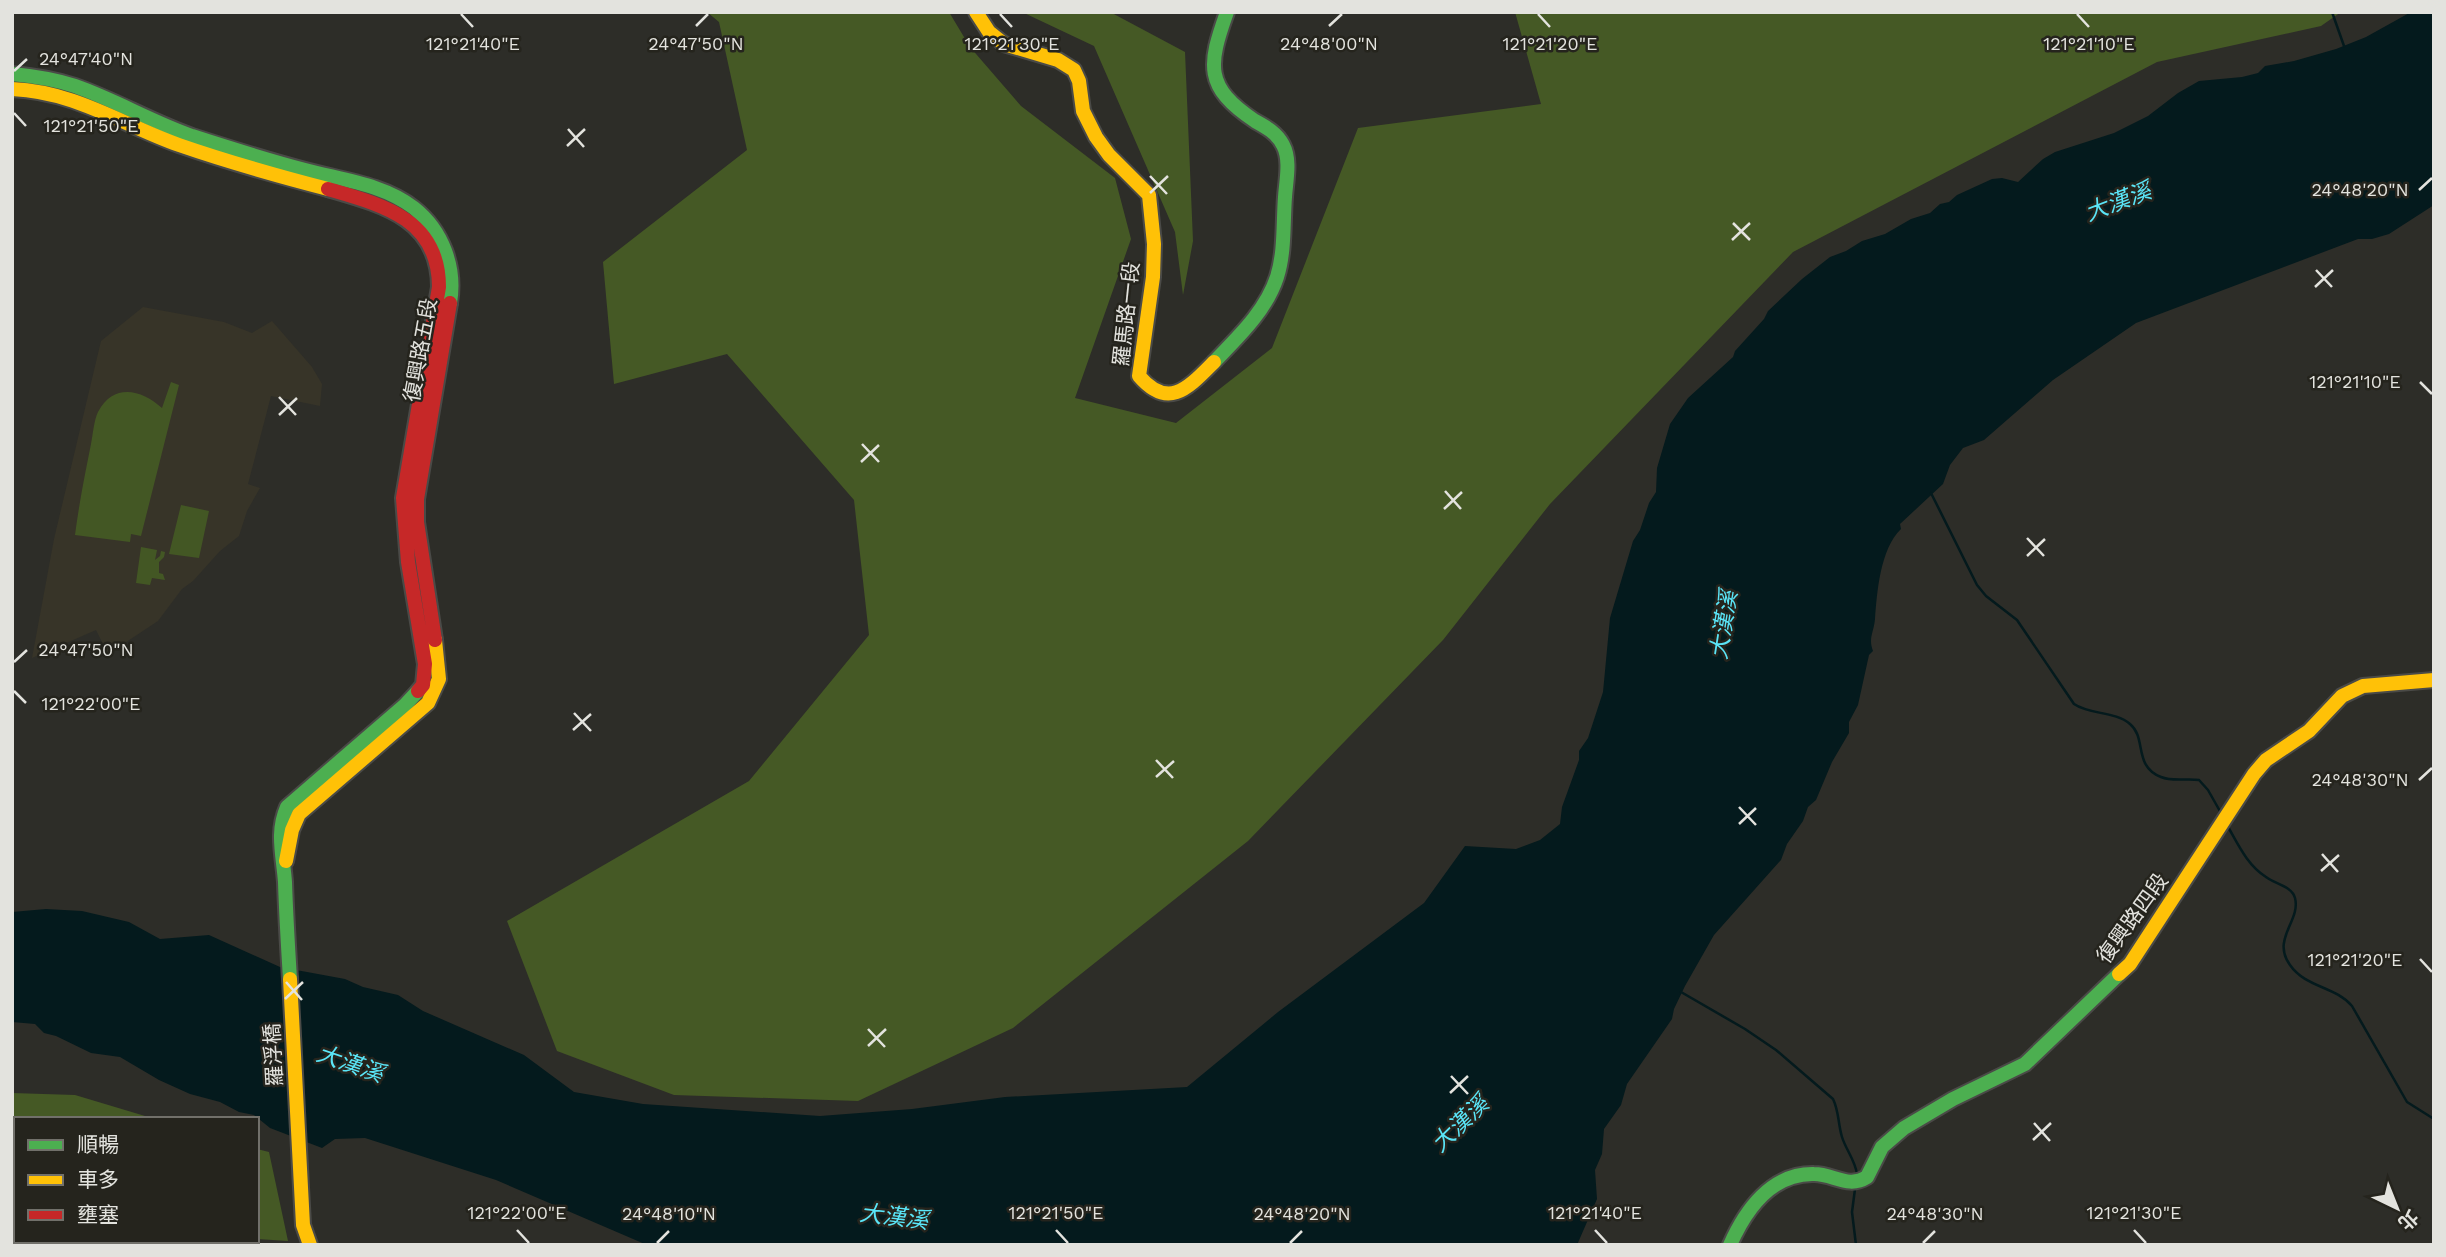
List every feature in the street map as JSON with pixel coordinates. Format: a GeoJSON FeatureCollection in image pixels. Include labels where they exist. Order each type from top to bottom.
{"type":"FeatureCollection","features":[{"type":"Feature","properties":{"kind":"main road","name":"羅馬路一段"},"geometry":{"type":"LineString","coordinates":[[976,12],[985,28],[999,42],[1010,48],[1055,59],[1075,70],[1083,111],[1104,153],[1149,195],[1154,244],[1153,277],[1139,376],[1149,389],[1158,395],[1167,396],[1194,382],[1231,343],[1269,295],[1278,273],[1287,162],[1283,144],[1271,131],[1233,105],[1215,83],[1213,54],[1227,12]]}},
{"type":"Feature","properties":{"kind":"main road","name":"復興路五段"},"geometry":{"type":"LineString","coordinates":[[12,74],[77,87],[174,130],[301,169],[367,185],[403,200],[432,225],[448,251],[453,288],[416,499],[417,522],[439,666],[439,679],[422,698]]}},
{"type":"Feature","properties":{"kind":"main road","name":"復興路五段"},"geometry":{"type":"LineString","coordinates":[[12,89],[33,90],[73,99],[177,144],[377,203],[400,214],[420,231],[439,269],[439,287],[403,498],[408,562],[425,664],[422,698]]}},
{"type":"Feature","properties":{"kind":"main road","name":"復興路四段"},"geometry":{"type":"LineString","coordinates":[[1730,1245],[1739,1225],[1753,1205],[1771,1188],[1784,1181],[1814,1174],[1850,1183],[1867,1177],[1882,1147],[1904,1128],[1965,1093],[2025,1064],[2130,964],[2235,801],[2266,760],[2309,730],[2342,696],[2363,686],[2434,680]]}},
{"type":"Feature","properties":{"kind":"main road","name":"羅浮橋"},"geometry":{"type":"LineString","coordinates":[[310,1245],[303,1215],[284,892],[284,871],[292,830],[299,814],[333,776],[422,698]]}},
{"type":"Feature","properties":{"kind":"shaded area"},"geometry":{"type":"Polygon","coordinates":[[[143,307],[224,322],[252,333],[272,321],[312,367],[322,384],[320,406],[271,396],[248,484],[260,488],[247,511],[239,536],[182,589],[158,621],[108,654],[96,630],[32,658],[54,539],[101,341],[143,307]]]}},
{"type":"Feature","properties":{"kind":"green space"},"geometry":{"type":"Polygon","coordinates":[[[707,12],[949,12],[970,47],[1021,106],[1115,178],[1131,239],[1075,398],[1176,423],[1272,348],[1358,128],[1541,104],[1515,12],[2341,12],[2321,26],[2157,62],[1793,252],[1550,504],[1443,640],[1248,841],[1013,1028],[858,1101],[674,1095],[557,1051],[507,921],[749,781],[869,635],[854,500],[727,354],[614,384],[603,262],[747,150],[719,22],[707,12]]]}},
{"type":"Feature","properties":{"kind":"green space"},"geometry":{"type":"Polygon","coordinates":[[[1022,12],[1110,12],[1185,52],[1193,241],[1183,295],[1175,232],[1094,46],[1022,12]]]}},
{"type":"Feature","properties":{"kind":"green space"},"geometry":{"type":"Polygon","coordinates":[[[171,382],[179,385],[141,536],[131,534],[130,542],[75,535],[98,412],[112,396],[128,392],[146,397],[162,408],[171,382]]]}},
{"type":"Feature","properties":{"kind":"green space"},"geometry":{"type":"Polygon","coordinates":[[[181,505],[209,511],[199,558],[169,554],[181,505]]]}},
{"type":"Feature","properties":{"kind":"green space"},"geometry":{"type":"Polygon","coordinates":[[[141,547],[157,550],[155,560],[161,551],[165,552],[159,562],[159,573],[163,574],[165,580],[152,578],[150,585],[136,583],[141,547]]]}},
{"type":"Feature","properties":{"kind":"green space"},"geometry":{"type":"Polygon","coordinates":[[[12,1093],[75,1095],[148,1117],[14,1117],[14,1243],[36,1243],[12,1245],[12,1093]]]}},
{"type":"Feature","properties":{"kind":"green space"},"geometry":{"type":"Polygon","coordinates":[[[259,1150],[269,1152],[288,1241],[259,1239],[259,1150]]]}},
{"type":"Feature","properties":{"kind":"water","name":"大漢溪"},"geometry":{"type":"Polygon","coordinates":[[[2411,12],[2434,12],[2434,205],[2389,234],[2372,239],[2358,239],[2136,323],[2053,380],[1984,440],[1963,448],[1950,465],[1943,484],[1900,524],[1901,529],[1884,559],[1871,639],[1873,651],[1869,655],[1858,705],[1849,722],[1849,733],[1832,762],[1816,800],[1808,807],[1781,860],[1714,935],[1685,986],[1672,1019],[1627,1084],[1621,1105],[1604,1129],[1602,1154],[1595,1170],[1597,1199],[1577,1245],[647,1245],[496,1180],[365,1138],[335,1139],[322,1148],[270,1128],[259,1117],[190,1094],[159,1080],[120,1057],[91,1053],[44,1033],[35,1024],[12,1022],[12,912],[46,909],[82,911],[129,922],[160,939],[209,935],[280,967],[345,979],[363,987],[398,995],[423,1011],[524,1055],[574,1092],[643,1104],[820,1116],[912,1109],[1005,1097],[1187,1087],[1278,1012],[1424,903],[1465,846],[1516,849],[1540,840],[1560,824],[1562,807],[1579,760],[1579,751],[1588,738],[1603,692],[1610,618],[1633,541],[1656,492],[1657,468],[1670,424],[1688,398],[1733,357],[1768,311],[1802,279],[1830,257],[1862,241],[1885,234],[1911,219],[1930,213],[1940,204],[1992,179],[2002,178],[2018,182],[2043,159],[2055,152],[2114,133],[2148,116],[2199,81],[2258,73],[2265,66],[2336,49],[2366,37],[2411,12]]]}},
{"type":"Feature","properties":{"kind":"waterway"},"geometry":{"type":"LineString","coordinates":[[2332,12],[2344,46]]}},
{"type":"Feature","properties":{"kind":"waterway"},"geometry":{"type":"LineString","coordinates":[[1931,493],[1977,585],[1986,596],[2017,620],[2074,704],[2117,717],[2130,724],[2138,737],[2143,759],[2152,772],[2170,779],[2199,780],[2221,813]]}},
{"type":"Feature","properties":{"kind":"waterway"},"geometry":{"type":"LineString","coordinates":[[2227,825],[2253,866],[2266,877],[2287,888],[2295,898],[2294,915],[2284,947],[2290,965],[2304,978],[2337,994],[2352,1006],[2407,1102],[2434,1119]]}},
{"type":"Feature","properties":{"kind":"waterway"},"geometry":{"type":"LineString","coordinates":[[1681,992],[1776,1050],[1833,1099],[1842,1137],[1857,1174]]}},
{"type":"Feature","properties":{"kind":"waterway"},"geometry":{"type":"LineString","coordinates":[[1855,1189],[1852,1212],[1856,1245]]}},
{"type":"Feature","properties":{"kind":"traffic: fast"},"geometry":{"type":"LineString","coordinates":[[1214,362],[1259,312],[1277,277],[1283,248],[1287,171],[1287,157],[1278,137],[1238,109],[1219,86],[1214,61],[1227,12]]}},
{"type":"Feature","properties":{"kind":"traffic: fast"},"geometry":{"type":"LineString","coordinates":[[12,74],[75,86],[192,136],[389,193],[424,217],[440,239],[449,264],[450,303]]}},
{"type":"Feature","properties":{"kind":"traffic: fast"},"geometry":{"type":"LineString","coordinates":[[290,979],[281,844],[287,807],[418,691]]}},
{"type":"Feature","properties":{"kind":"traffic: fast"},"geometry":{"type":"LineString","coordinates":[[1730,1245],[1743,1219],[1772,1187],[1799,1175],[1814,1174],[1854,1182],[1867,1177],[1882,1147],[1904,1128],[1953,1099],[2025,1064],[2119,974]]}},
{"type":"Feature","properties":{"kind":"traffic: slow"},"geometry":{"type":"LineString","coordinates":[[976,12],[989,32],[1004,44],[1058,60],[1074,70],[1079,81],[1083,111],[1096,137],[1109,155],[1149,195],[1154,244],[1153,277],[1139,376],[1150,386],[1169,394],[1187,387],[1214,362]]}},
{"type":"Feature","properties":{"kind":"traffic: slow"},"geometry":{"type":"LineString","coordinates":[[12,89],[35,91],[78,102],[179,145],[328,189]]}},
{"type":"Feature","properties":{"kind":"traffic: slow"},"geometry":{"type":"LineString","coordinates":[[286,861],[292,830],[299,814],[428,703],[439,679],[435,640]]}},
{"type":"Feature","properties":{"kind":"traffic: slow"},"geometry":{"type":"LineString","coordinates":[[2119,974],[2130,964],[2254,774],[2266,760],[2309,731],[2342,696],[2363,686],[2434,680]]}},
{"type":"Feature","properties":{"kind":"traffic: slow"},"geometry":{"type":"LineString","coordinates":[[290,979],[303,1225],[310,1245]]}},
{"type":"Feature","properties":{"kind":"traffic: jam"},"geometry":{"type":"LineString","coordinates":[[328,189],[369,202],[404,218],[418,230],[429,245],[436,264],[439,287],[403,498],[408,562],[425,664],[423,685],[418,691]]}},
{"type":"Feature","properties":{"kind":"traffic: jam"},"geometry":{"type":"LineString","coordinates":[[435,640],[417,522],[417,499],[450,303]]}}]}
